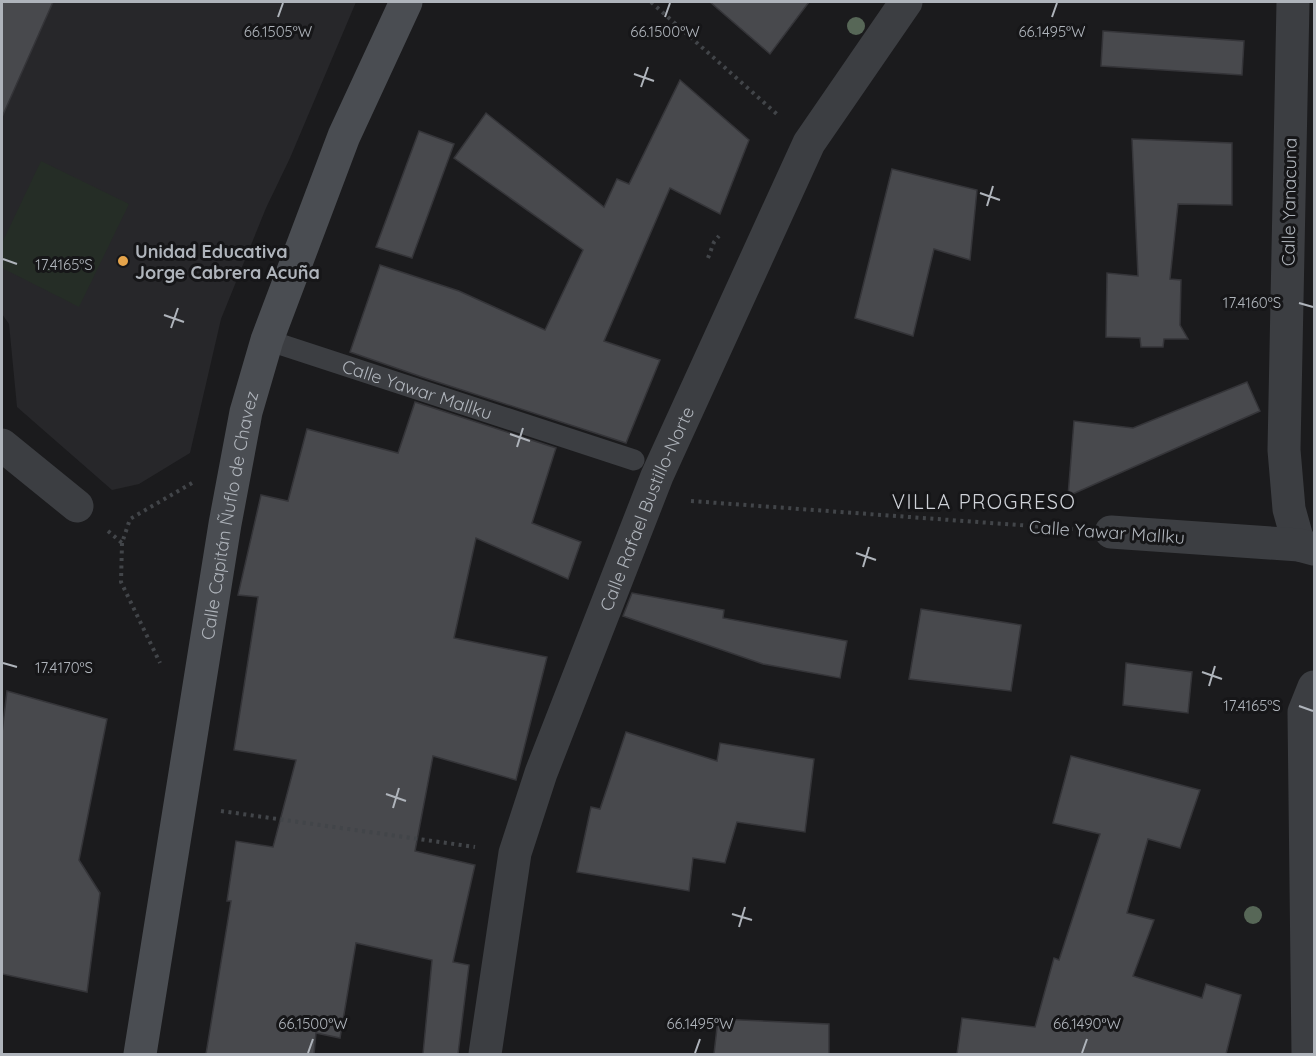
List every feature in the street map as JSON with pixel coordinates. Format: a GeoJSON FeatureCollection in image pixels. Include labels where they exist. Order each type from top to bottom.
{"type":"FeatureCollection","features":[{"type":"Feature","properties":{"kind":"street","name":"Calle Capitán Ñuflo de Chavez"},"geometry":{"type":"LineString","coordinates":[[140,1054],[178,805],[246,412],[267,340],[344,136],[406,2]]}},
{"type":"Feature","properties":{"kind":"street","name":"Calle Rafael Bustillo-Norte"},"geometry":{"type":"LineString","coordinates":[[485,1054],[515,852],[541,774],[649,498],[809,143],[906,2]]}},
{"type":"Feature","properties":{"kind":"street","name":"Calle Yanacuna"},"geometry":{"type":"LineString","coordinates":[[1293,2],[1284,450],[1288,509],[1307,547]]}},
{"type":"Feature","properties":{"kind":"street"},"geometry":{"type":"LineString","coordinates":[[2,445],[77,506]]}},
{"type":"Feature","properties":{"kind":"street","name":"Calle Yawar Mallku"},"geometry":{"type":"LineString","coordinates":[[1110,532],[1307,547]]}},
{"type":"Feature","properties":{"kind":"street"},"geometry":{"type":"LineString","coordinates":[[1308,1054],[1304,711],[1314,687]]}},
{"type":"Feature","properties":{"kind":"lane","name":"Calle Yawar Mallku"},"geometry":{"type":"LineString","coordinates":[[267,340],[634,460]]}},
{"type":"Feature","properties":{"kind":"path"},"geometry":{"type":"LineString","coordinates":[[651,2],[809,143]]}},
{"type":"Feature","properties":{"kind":"path"},"geometry":{"type":"LineString","coordinates":[[161,666],[121,582],[122,543],[130,519],[197,479]]}},
{"type":"Feature","properties":{"kind":"path","name":"Calle Yawar Mallku"},"geometry":{"type":"LineString","coordinates":[[649,498],[1110,532]]}},
{"type":"Feature","properties":{"kind":"path"},"geometry":{"type":"LineString","coordinates":[[77,506],[122,543]]}},
{"type":"Feature","properties":{"kind":"path"},"geometry":{"type":"LineString","coordinates":[[178,805],[515,852]]}},
{"type":"Feature","properties":{"kind":"shaded area","name":"Unidad Educativa Jorge Cabrera Acuña"},"geometry":{"type":"Polygon","coordinates":[[[2,2],[356,2],[290,158],[266,208],[221,319],[190,453],[139,484],[112,490],[17,407],[9,324],[2,314],[2,2]]]}},
{"type":"Feature","properties":{"kind":"shaded area"},"geometry":{"type":"Polygon","coordinates":[[[41,161],[129,204],[79,307],[2,268],[2,243],[41,161]]]}},
{"type":"Feature","properties":{"kind":"building"},"geometry":{"type":"Polygon","coordinates":[[[2,2],[53,2],[2,117],[2,2]]]}},
{"type":"Feature","properties":{"kind":"building"},"geometry":{"type":"Polygon","coordinates":[[[710,2],[809,2],[770,54],[710,2]]]}},
{"type":"Feature","properties":{"kind":"building"},"geometry":{"type":"Polygon","coordinates":[[[1103,31],[1244,41],[1242,75],[1101,66],[1103,31]]]}},
{"type":"Feature","properties":{"kind":"building"},"geometry":{"type":"Polygon","coordinates":[[[680,80],[749,140],[720,214],[670,188],[604,341],[660,360],[626,443],[350,352],[380,265],[459,291],[545,330],[583,250],[454,158],[486,113],[604,207],[617,179],[629,184],[680,80]]]}},
{"type":"Feature","properties":{"kind":"building"},"geometry":{"type":"Polygon","coordinates":[[[419,131],[454,144],[412,258],[376,247],[419,131]]]}},
{"type":"Feature","properties":{"kind":"building"},"geometry":{"type":"Polygon","coordinates":[[[1132,139],[1232,143],[1232,205],[1178,204],[1170,279],[1181,280],[1180,325],[1188,339],[1164,339],[1163,347],[1141,347],[1140,338],[1106,337],[1107,273],[1138,276],[1132,139]]]}},
{"type":"Feature","properties":{"kind":"building"},"geometry":{"type":"Polygon","coordinates":[[[892,169],[977,190],[970,260],[934,249],[913,336],[855,318],[892,169]]]}},
{"type":"Feature","properties":{"kind":"building"},"geometry":{"type":"Polygon","coordinates":[[[1247,382],[1260,411],[1068,496],[1074,421],[1133,428],[1247,382]]]}},
{"type":"Feature","properties":{"kind":"building"},"geometry":{"type":"Polygon","coordinates":[[[415,402],[556,448],[532,523],[581,542],[568,579],[476,538],[454,638],[547,657],[516,780],[433,756],[415,851],[475,865],[453,962],[469,965],[458,1054],[423,1054],[432,960],[356,943],[340,1038],[316,1033],[314,1054],[206,1054],[231,901],[227,901],[236,841],[273,847],[296,760],[234,750],[258,597],[238,595],[261,495],[288,501],[307,429],[398,453],[415,402]]]}},
{"type":"Feature","properties":{"kind":"building"},"geometry":{"type":"Polygon","coordinates":[[[632,593],[724,610],[723,618],[847,641],[840,678],[763,664],[623,616],[632,593]]]}},
{"type":"Feature","properties":{"kind":"building"},"geometry":{"type":"Polygon","coordinates":[[[921,609],[1021,625],[1011,691],[909,679],[921,609]]]}},
{"type":"Feature","properties":{"kind":"building"},"geometry":{"type":"Polygon","coordinates":[[[1126,663],[1192,672],[1188,713],[1123,705],[1126,663]]]}},
{"type":"Feature","properties":{"kind":"building"},"geometry":{"type":"Polygon","coordinates":[[[7,691],[107,719],[79,860],[100,893],[87,992],[2,974],[2,733],[7,691]]]}},
{"type":"Feature","properties":{"kind":"building"},"geometry":{"type":"Polygon","coordinates":[[[626,732],[717,761],[720,743],[814,759],[805,832],[737,822],[725,863],[693,858],[689,891],[577,872],[591,807],[600,809],[626,732]]]}},
{"type":"Feature","properties":{"kind":"building"},"geometry":{"type":"Polygon","coordinates":[[[1071,756],[1200,790],[1180,848],[1148,839],[1127,913],[1154,920],[1133,976],[1202,998],[1206,984],[1241,995],[1226,1054],[957,1054],[962,1018],[1035,1027],[1054,958],[1059,960],[1100,834],[1053,823],[1071,756]]]}},
{"type":"Feature","properties":{"kind":"building"},"geometry":{"type":"Polygon","coordinates":[[[718,1019],[829,1024],[829,1054],[714,1054],[718,1019]]]}},
{"type":"Feature","properties":{"kind":"place","name":"Unidad Educativa Jorge Cabrera Acuña"},"geometry":{"type":"Point","coordinates":[123,261]}},
{"type":"Feature","properties":{"kind":"district","name":"VILLA PROGRESO"},"geometry":{"type":"Point","coordinates":[984,501]}}]}
